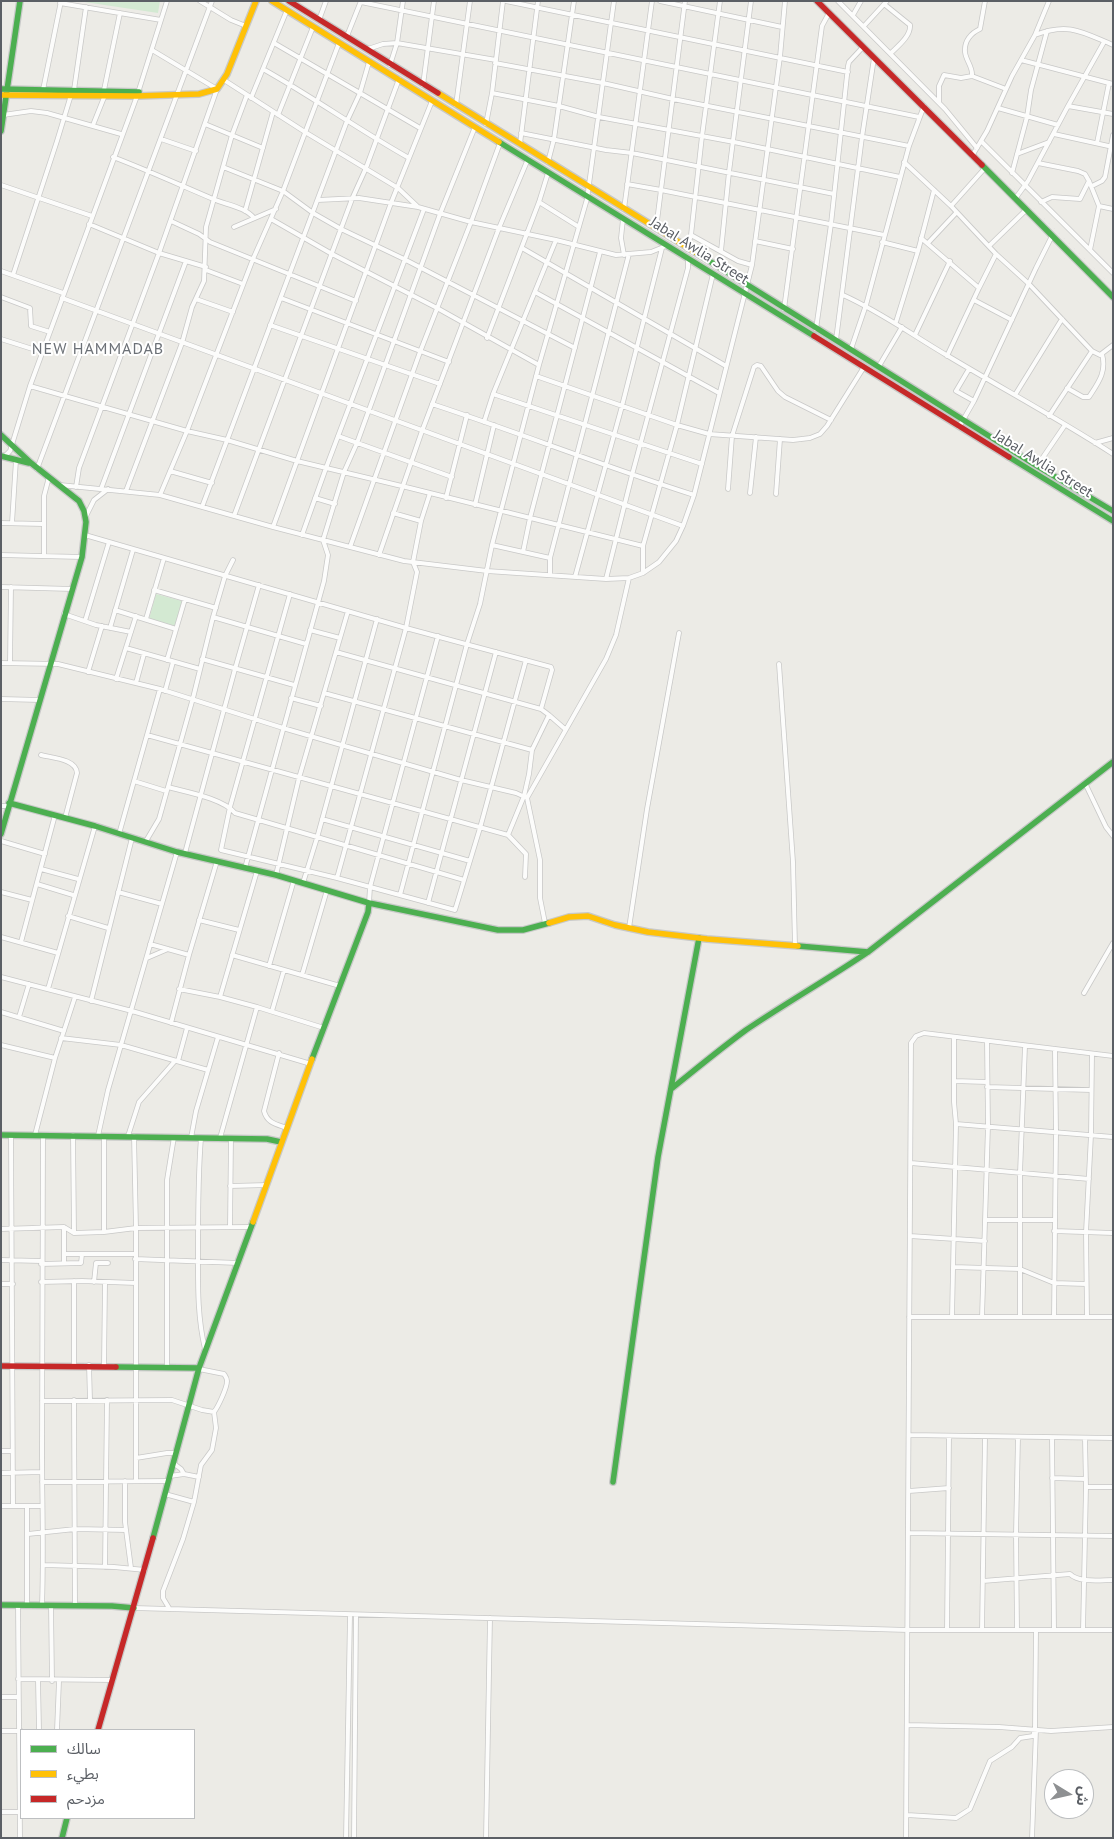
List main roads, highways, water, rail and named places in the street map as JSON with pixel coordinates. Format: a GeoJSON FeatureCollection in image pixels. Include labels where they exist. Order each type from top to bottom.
{"type":"FeatureCollection","features":[{"type":"Feature","properties":{"kind":"railway"},"geometry":{"type":"LineString","coordinates":[[826,1],[1113,287]]}},
{"type":"Feature","properties":{"kind":"district","name":"NEW HAMMADAB"},"geometry":{"type":"Point","coordinates":[98,349]}}]}
